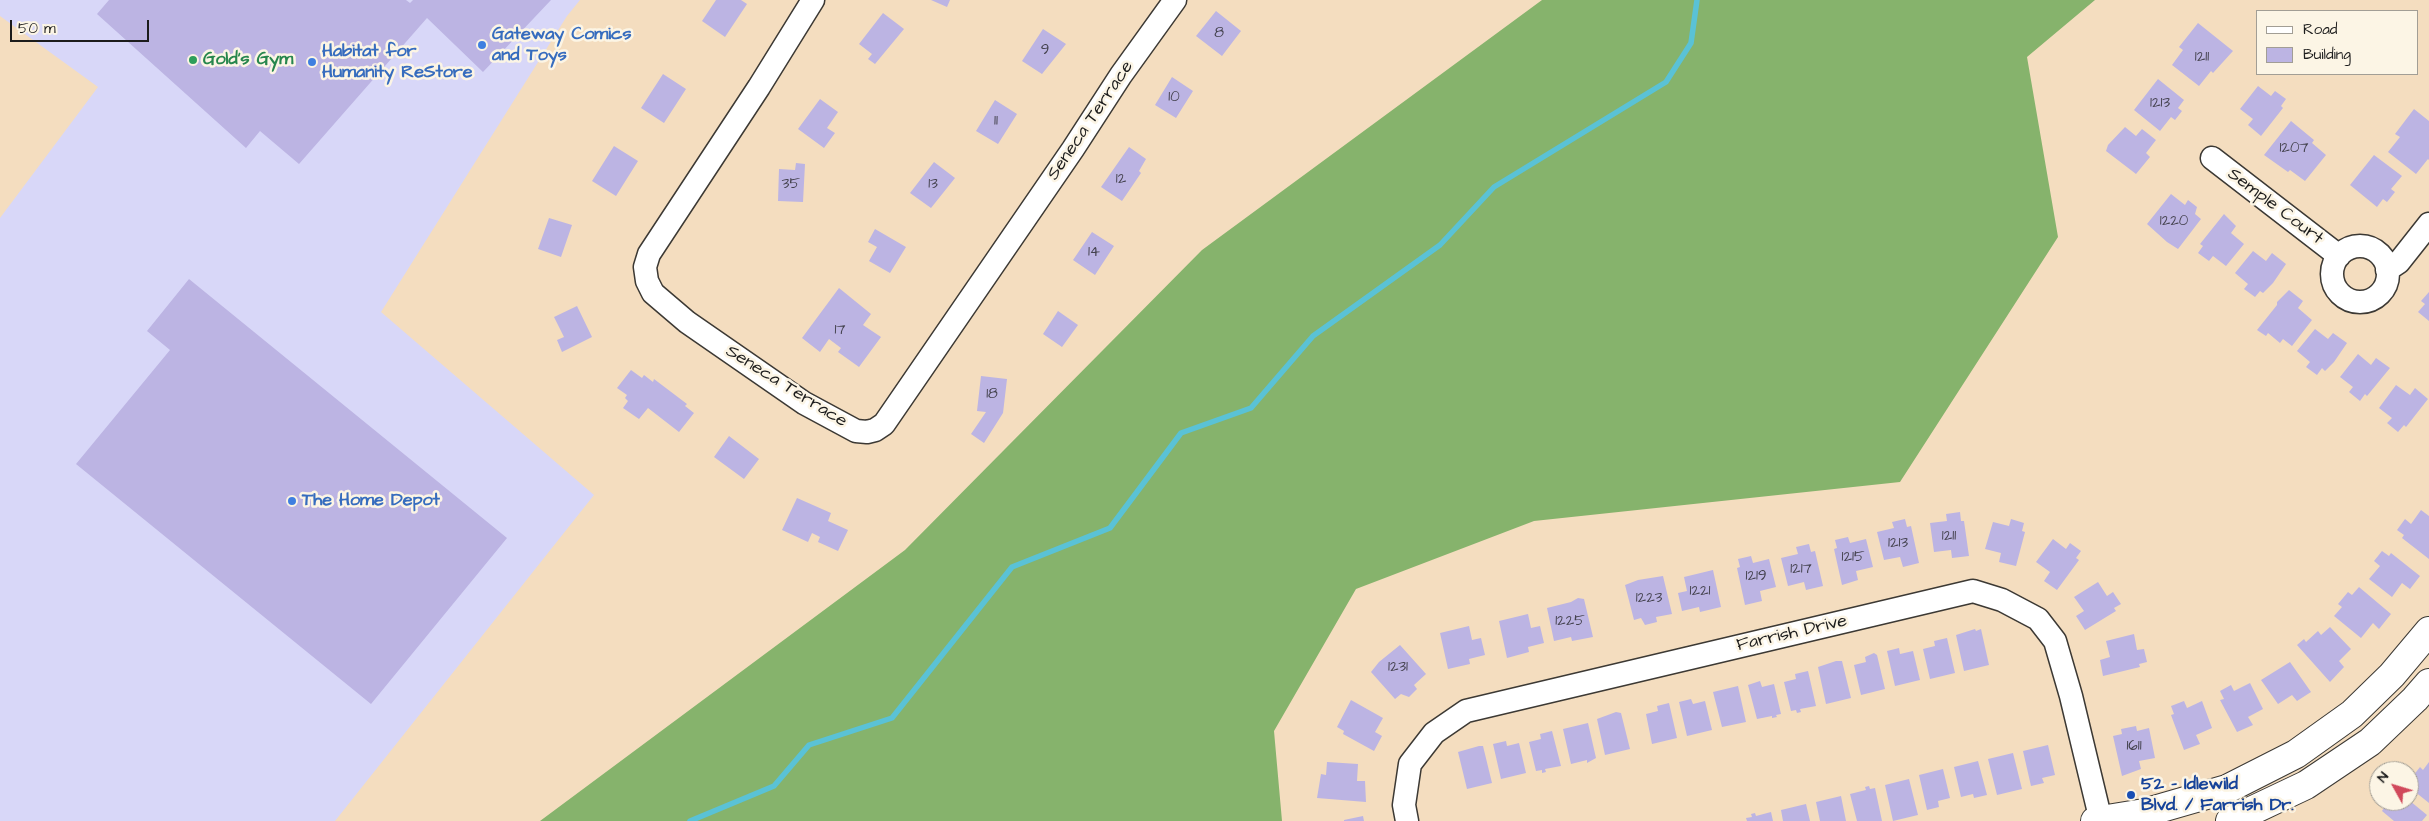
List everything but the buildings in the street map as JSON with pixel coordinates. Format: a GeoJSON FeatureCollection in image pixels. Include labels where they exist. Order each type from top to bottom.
{"type":"FeatureCollection","features":[{"type":"Feature","properties":{"kind":"street","name":"Seneca Terrace"},"geometry":{"type":"LineString","coordinates":[[813,0],[759,87],[649,254],[645,267],[647,281],[652,293],[687,322],[804,403],[856,432],[875,430],[884,424],[1068,156],[1121,75],[1175,0]]}},
{"type":"Feature","properties":{"kind":"street","name":"Semple Court"},"geometry":{"type":"LineString","coordinates":[[2212,158],[2339,256]]}},
{"type":"Feature","properties":{"kind":"street"},"geometry":{"type":"LineString","coordinates":[[2388,270],[2399,262],[2429,224]]}},
{"type":"Feature","properties":{"kind":"street","name":"Semple Court"},"geometry":{"type":"LineString","coordinates":[[2364,246],[2379,254],[2388,270],[2385,286],[2375,297],[2358,302],[2349,300],[2336,289],[2333,280],[2334,263],[2339,256],[2346,250],[2364,246]]}},
{"type":"Feature","properties":{"kind":"street","name":"Farrish Drive"},"geometry":{"type":"LineString","coordinates":[[1407,821],[1404,805],[1410,764],[1434,732],[1466,711],[1973,591],[2002,600],[2038,619],[2055,641],[2071,696],[2099,820]]}},
{"type":"Feature","properties":{"kind":"street"},"geometry":{"type":"LineString","coordinates":[[2099,820],[2144,813],[2227,790],[2296,754],[2352,714],[2392,675],[2429,631]]}},
{"type":"Feature","properties":{"kind":"street"},"geometry":{"type":"LineString","coordinates":[[2230,821],[2306,785],[2370,742],[2416,699],[2429,683]]}},
{"type":"Feature","properties":{"kind":"shaded area"},"geometry":{"type":"Polygon","coordinates":[[[0,0],[580,0],[567,16],[381,312],[594,495],[335,821],[0,821],[0,218],[98,87],[0,16],[0,0]]]}},
{"type":"Feature","properties":{"kind":"green space"},"geometry":{"type":"Polygon","coordinates":[[[1542,0],[2095,0],[2027,57],[2058,237],[1900,482],[1534,521],[1356,589],[1274,731],[1282,821],[540,821],[905,550],[1202,250],[1542,0]]]}},
{"type":"Feature","properties":{"kind":"waterway"},"geometry":{"type":"LineString","coordinates":[[690,821],[774,786],[809,745],[892,718],[1012,567],[1110,528],[1181,433],[1251,408],[1313,336],[1440,245],[1494,187],[1666,82],[1691,43],[1697,0]]}},
{"type":"Feature","properties":{"kind":"place","name":"Gateway Comics and Toys"},"geometry":{"type":"Point","coordinates":[482,45]}},
{"type":"Feature","properties":{"kind":"place","name":"Gold's Gym"},"geometry":{"type":"Point","coordinates":[193,60]}},
{"type":"Feature","properties":{"kind":"place","name":"Habitat for Humanity ReStore"},"geometry":{"type":"Point","coordinates":[312,62]}},
{"type":"Feature","properties":{"kind":"place","name":"The Home Depot"},"geometry":{"type":"Point","coordinates":[292,501]}},
{"type":"Feature","properties":{"kind":"place","name":"52 - Idlewild Blvd. / Farrish Dr."},"geometry":{"type":"Point","coordinates":[2131,795]}}]}
